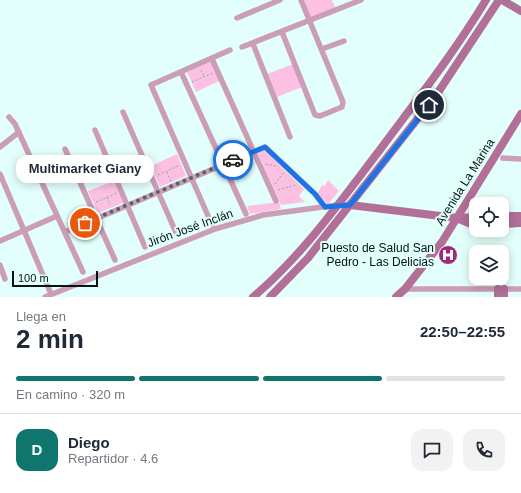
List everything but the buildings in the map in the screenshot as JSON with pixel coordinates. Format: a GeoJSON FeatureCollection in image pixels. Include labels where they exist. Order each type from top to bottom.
{"type":"FeatureCollection","features":[{"type":"Feature","properties":{"kind":"main road"},"geometry":{"type":"LineString","coordinates":[[253,297],[291,263],[337,205],[449,58],[486,0]]}},
{"type":"Feature","properties":{"kind":"main road"},"geometry":{"type":"LineString","coordinates":[[270,297],[308,258],[437,94],[500,0],[521,12]]}},
{"type":"Feature","properties":{"kind":"main road"},"geometry":{"type":"LineString","coordinates":[[463,37],[472,42]]}},
{"type":"Feature","properties":{"kind":"main road"},"geometry":{"type":"LineString","coordinates":[[449,58],[457,64]]}},
{"type":"Feature","properties":{"kind":"main road","name":"Avenida La Marina"},"geometry":{"type":"LineString","coordinates":[[396,297],[406,289],[442,242],[521,114]]}},
{"type":"Feature","properties":{"kind":"main road"},"geometry":{"type":"LineString","coordinates":[[395,130],[403,136]]}},
{"type":"Feature","properties":{"kind":"main road"},"geometry":{"type":"LineString","coordinates":[[350,205],[457,218],[469,217]]}},
{"type":"Feature","properties":{"kind":"main road"},"geometry":{"type":"LineString","coordinates":[[509,216],[521,216]]}},
{"type":"Feature","properties":{"kind":"main road"},"geometry":{"type":"LineString","coordinates":[[457,218],[469,223]]}},
{"type":"Feature","properties":{"kind":"main road"},"geometry":{"type":"LineString","coordinates":[[509,224],[521,223]]}},
{"type":"Feature","properties":{"kind":"main road"},"geometry":{"type":"LineString","coordinates":[[300,252],[308,258]]}},
{"type":"Feature","properties":{"kind":"street"},"geometry":{"type":"LineString","coordinates":[[237,18],[280,0]]}},
{"type":"Feature","properties":{"kind":"street"},"geometry":{"type":"LineString","coordinates":[[282,32],[314,114],[318,117],[340,108],[343,103],[302,0]]}},
{"type":"Feature","properties":{"kind":"street"},"geometry":{"type":"LineString","coordinates":[[242,47],[253,44],[362,0]]}},
{"type":"Feature","properties":{"kind":"street"},"geometry":{"type":"LineString","coordinates":[[322,49],[344,41]]}},
{"type":"Feature","properties":{"kind":"street"},"geometry":{"type":"LineString","coordinates":[[253,44],[290,138]]}},
{"type":"Feature","properties":{"kind":"street"},"geometry":{"type":"LineString","coordinates":[[212,225],[151,85],[230,50]]}},
{"type":"Feature","properties":{"kind":"street"},"geometry":{"type":"LineString","coordinates":[[212,59],[276,201]]}},
{"type":"Feature","properties":{"kind":"street"},"geometry":{"type":"LineString","coordinates":[[181,72],[246,214]]}},
{"type":"Feature","properties":{"kind":"street"},"geometry":{"type":"LineString","coordinates":[[123,112],[178,235]]}},
{"type":"Feature","properties":{"kind":"street"},"geometry":{"type":"LineString","coordinates":[[9,117],[19,132],[83,272]]}},
{"type":"Feature","properties":{"kind":"street"},"geometry":{"type":"LineString","coordinates":[[95,130],[145,248]]}},
{"type":"Feature","properties":{"kind":"street"},"geometry":{"type":"LineString","coordinates":[[0,147],[19,132]]}},
{"type":"Feature","properties":{"kind":"street"},"geometry":{"type":"LineString","coordinates":[[65,232],[265,147],[315,194],[325,207]]}},
{"type":"Feature","properties":{"kind":"street"},"geometry":{"type":"LineString","coordinates":[[65,149],[114,260]]}},
{"type":"Feature","properties":{"kind":"street"},"geometry":{"type":"LineString","coordinates":[[503,158],[521,159]]}},
{"type":"Feature","properties":{"kind":"street"},"geometry":{"type":"LineString","coordinates":[[0,174],[51,294]]}},
{"type":"Feature","properties":{"kind":"street","name":"Jirón José Inclán"},"geometry":{"type":"LineString","coordinates":[[45,297],[215,229],[262,215],[337,205],[350,205]]}},
{"type":"Feature","properties":{"kind":"street"},"geometry":{"type":"LineString","coordinates":[[0,241],[57,216]]}},
{"type":"Feature","properties":{"kind":"street"},"geometry":{"type":"LineString","coordinates":[[0,265],[6,279]]}},
{"type":"Feature","properties":{"kind":"street"},"geometry":{"type":"LineString","coordinates":[[406,289],[501,293],[521,289]]}},
{"type":"Feature","properties":{"kind":"path"},"geometry":{"type":"LineString","coordinates":[[200,66],[204,76]]}},
{"type":"Feature","properties":{"kind":"path"},"geometry":{"type":"LineString","coordinates":[[191,82],[216,71]]}},
{"type":"Feature","properties":{"kind":"path"},"geometry":{"type":"LineString","coordinates":[[263,163],[280,166]]}},
{"type":"Feature","properties":{"kind":"path"},"geometry":{"type":"LineString","coordinates":[[156,176],[181,164]]}},
{"type":"Feature","properties":{"kind":"path"},"geometry":{"type":"LineString","coordinates":[[167,171],[171,182]]}},
{"type":"Feature","properties":{"kind":"path"},"geometry":{"type":"LineString","coordinates":[[273,186],[285,171]]}},
{"type":"Feature","properties":{"kind":"path"},"geometry":{"type":"LineString","coordinates":[[275,191],[299,184]]}},
{"type":"Feature","properties":{"kind":"path"},"geometry":{"type":"LineString","coordinates":[[93,203],[119,192]]}},
{"type":"Feature","properties":{"kind":"path"},"geometry":{"type":"LineString","coordinates":[[107,197],[111,208]]}},
{"type":"Feature","properties":{"kind":"shaded area"},"geometry":{"type":"Polygon","coordinates":[[[304,0],[332,0],[335,8],[311,18],[304,0]]]}},
{"type":"Feature","properties":{"kind":"shaded area"},"geometry":{"type":"Polygon","coordinates":[[[212,61],[219,81],[196,92],[187,72],[212,61]]]}},
{"type":"Feature","properties":{"kind":"shaded area"},"geometry":{"type":"Polygon","coordinates":[[[293,64],[302,87],[277,97],[267,74],[293,64]]]}},
{"type":"Feature","properties":{"kind":"shaded area"},"geometry":{"type":"Polygon","coordinates":[[[264,150],[304,189],[299,196],[305,202],[281,205],[258,153],[264,150]]]}},
{"type":"Feature","properties":{"kind":"shaded area"},"geometry":{"type":"Polygon","coordinates":[[[177,154],[186,176],[160,187],[151,166],[177,154]]]}},
{"type":"Feature","properties":{"kind":"shaded area"},"geometry":{"type":"Polygon","coordinates":[[[328,180],[339,191],[328,204],[317,194],[322,185],[325,186],[328,180]]]}},
{"type":"Feature","properties":{"kind":"shaded area"},"geometry":{"type":"Polygon","coordinates":[[[114,181],[123,203],[98,213],[88,191],[114,181]]]}},
{"type":"Feature","properties":{"kind":"shaded area"},"geometry":{"type":"Polygon","coordinates":[[[279,202],[281,209],[250,214],[247,206],[279,202]]]}},
{"type":"Feature","properties":{"kind":"way so far"},"geometry":{"type":"LineString","coordinates":[[85,223],[233,160]]}},
{"type":"Feature","properties":{"kind":"place","name":"Multimarket Giany"},"geometry":{"type":"Point","coordinates":[85,223]}},
{"type":"Feature","properties":{"kind":"place","name":"Puesto de Salud San Pedro - Las Delicias"},"geometry":{"type":"Point","coordinates":[448,255]}},
{"type":"Feature","properties":{"kind":"route"},"geometry":{"type":"LineString","coordinates":[[233,160],[265,147],[315,194],[325,207],[350,205],[429,105]]}}]}
